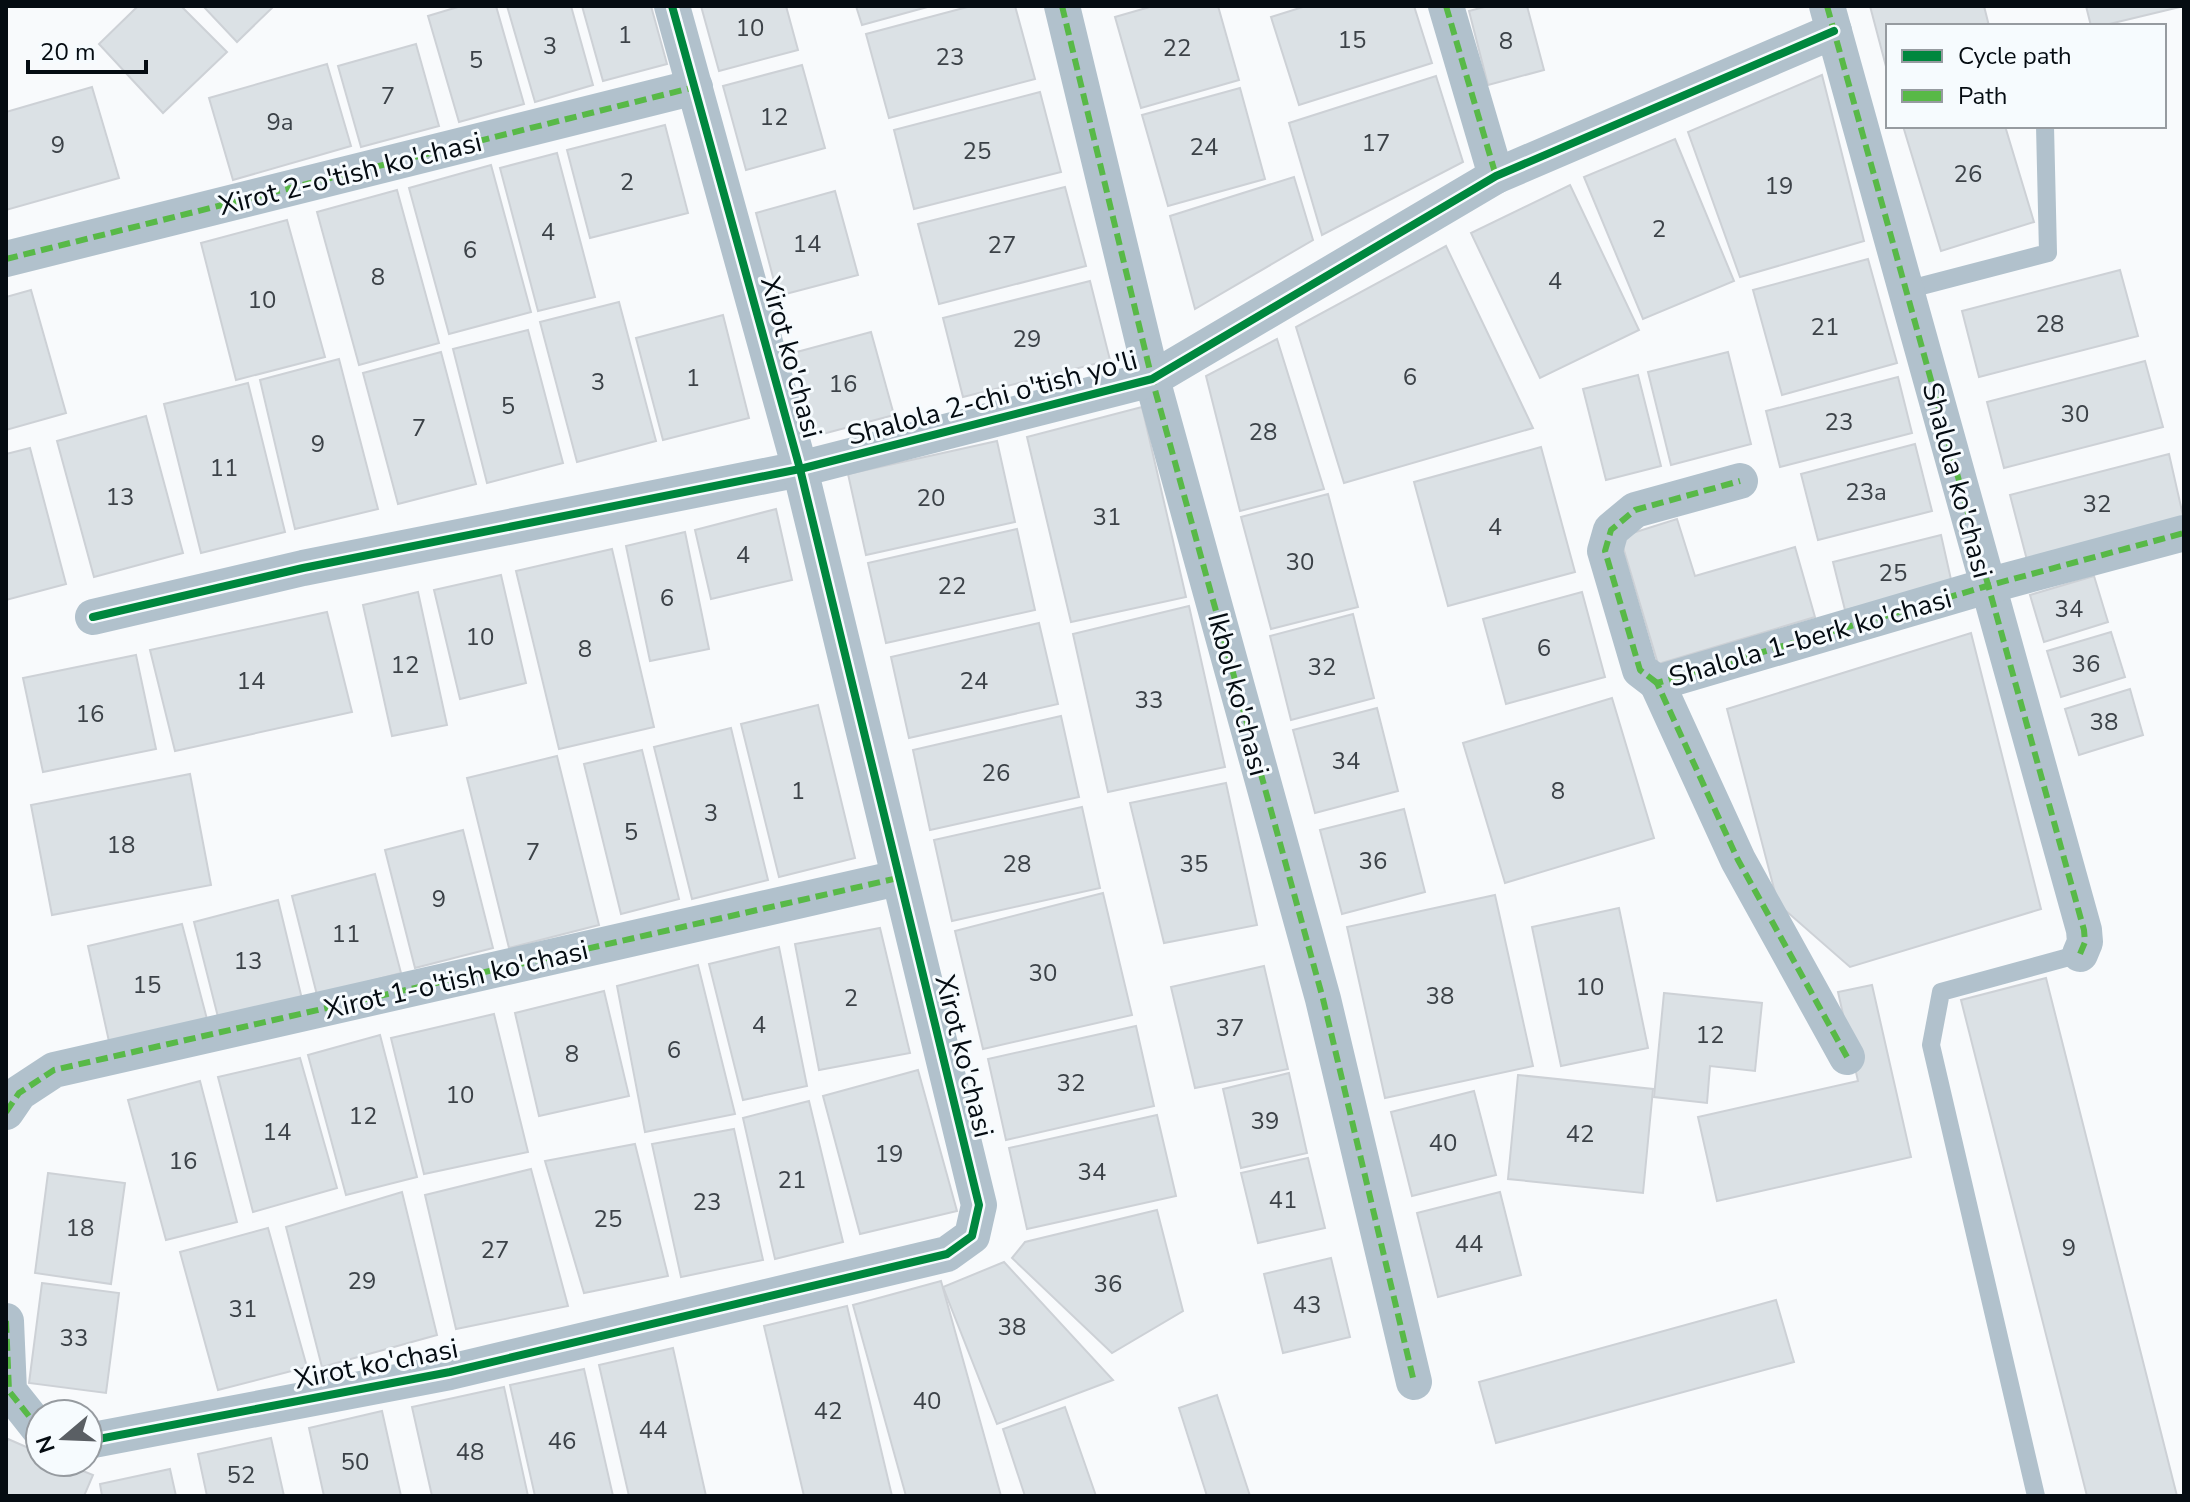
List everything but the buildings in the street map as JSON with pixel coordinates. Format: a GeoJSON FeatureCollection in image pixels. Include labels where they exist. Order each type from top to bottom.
{"type":"FeatureCollection","features":[{"type":"Feature","properties":{"kind":"street","name":"Xirot ko'chasi"},"geometry":{"type":"LineString","coordinates":[[104,1438],[450,1372],[947,1254],[972,1236],[979,1205],[800,469],[672,6]]}},
{"type":"Feature","properties":{"kind":"street","name":"Ikbol ko'chasi"},"geometry":{"type":"LineString","coordinates":[[1062,6],[1152,379],[1323,999],[1414,1382]]}},
{"type":"Feature","properties":{"kind":"street"},"geometry":{"type":"LineString","coordinates":[[1446,6],[1496,176]]}},
{"type":"Feature","properties":{"kind":"street","name":"Shalola 2-chi o'tish yo'li"},"geometry":{"type":"LineString","coordinates":[[93,617],[303,568],[800,469],[1152,379],[1496,176],[1830,18]]}},
{"type":"Feature","properties":{"kind":"street","name":"Shalola ko'chasi"},"geometry":{"type":"LineString","coordinates":[[1830,18],[2084,930],[2085,942],[2080,954]]}},
{"type":"Feature","properties":{"kind":"street","name":"Xirot 2-o'tish ko'chasi"},"geometry":{"type":"LineString","coordinates":[[6,259],[695,87]]}},
{"type":"Feature","properties":{"kind":"street"},"geometry":{"type":"LineString","coordinates":[[1657,683],[1640,670],[1605,551],[1611,530],[1635,510],[1740,481]]}},
{"type":"Feature","properties":{"kind":"street","name":"Shalola 1-berk ko'chasi"},"geometry":{"type":"LineString","coordinates":[[1847,1057],[1738,860],[1657,683],[1987,586],[2184,533]]}},
{"type":"Feature","properties":{"kind":"street","name":"Xirot 1-o'tish ko'chasi"},"geometry":{"type":"LineString","coordinates":[[12,1102],[54,1070],[898,878]]}},
{"type":"Feature","properties":{"kind":"street"},"geometry":{"type":"LineString","coordinates":[[6,1321],[9,1391],[24,1410]]}},
{"type":"Feature","properties":{"kind":"lane"},"geometry":{"type":"LineString","coordinates":[[1906,290],[2048,253],[2045,128]]}},
{"type":"Feature","properties":{"kind":"lane"},"geometry":{"type":"LineString","coordinates":[[2036,1496],[1931,1045],[1941,992],[2080,954]]}},
{"type":"Feature","properties":{"kind":"marked path"},"geometry":{"type":"LineString","coordinates":[[1062,6],[1152,379],[1323,999],[1414,1382]]}},
{"type":"Feature","properties":{"kind":"marked path"},"geometry":{"type":"LineString","coordinates":[[1446,6],[1496,176]]}},
{"type":"Feature","properties":{"kind":"marked path"},"geometry":{"type":"LineString","coordinates":[[1827,6],[2084,930],[2085,942],[2080,954]]}},
{"type":"Feature","properties":{"kind":"marked path"},"geometry":{"type":"LineString","coordinates":[[6,259],[695,87]]}},
{"type":"Feature","properties":{"kind":"marked path"},"geometry":{"type":"LineString","coordinates":[[1657,683],[1640,670],[1605,551],[1611,530],[1635,510],[1740,481]]}},
{"type":"Feature","properties":{"kind":"marked path"},"geometry":{"type":"LineString","coordinates":[[1847,1057],[1738,860],[1657,683],[1987,586],[2184,533]]}},
{"type":"Feature","properties":{"kind":"marked path"},"geometry":{"type":"LineString","coordinates":[[6,1112],[19,1093],[54,1070],[898,878]]}},
{"type":"Feature","properties":{"kind":"marked path"},"geometry":{"type":"LineString","coordinates":[[6,1321],[9,1391],[24,1410]]}},
{"type":"Feature","properties":{"kind":"cycle path"},"geometry":{"type":"LineString","coordinates":[[104,1438],[450,1372],[947,1254],[972,1236],[979,1205],[800,469],[672,6]]}},
{"type":"Feature","properties":{"kind":"cycle path"},"geometry":{"type":"LineString","coordinates":[[93,617],[303,568],[800,469],[1152,379],[1496,176],[1834,31]]}}]}
